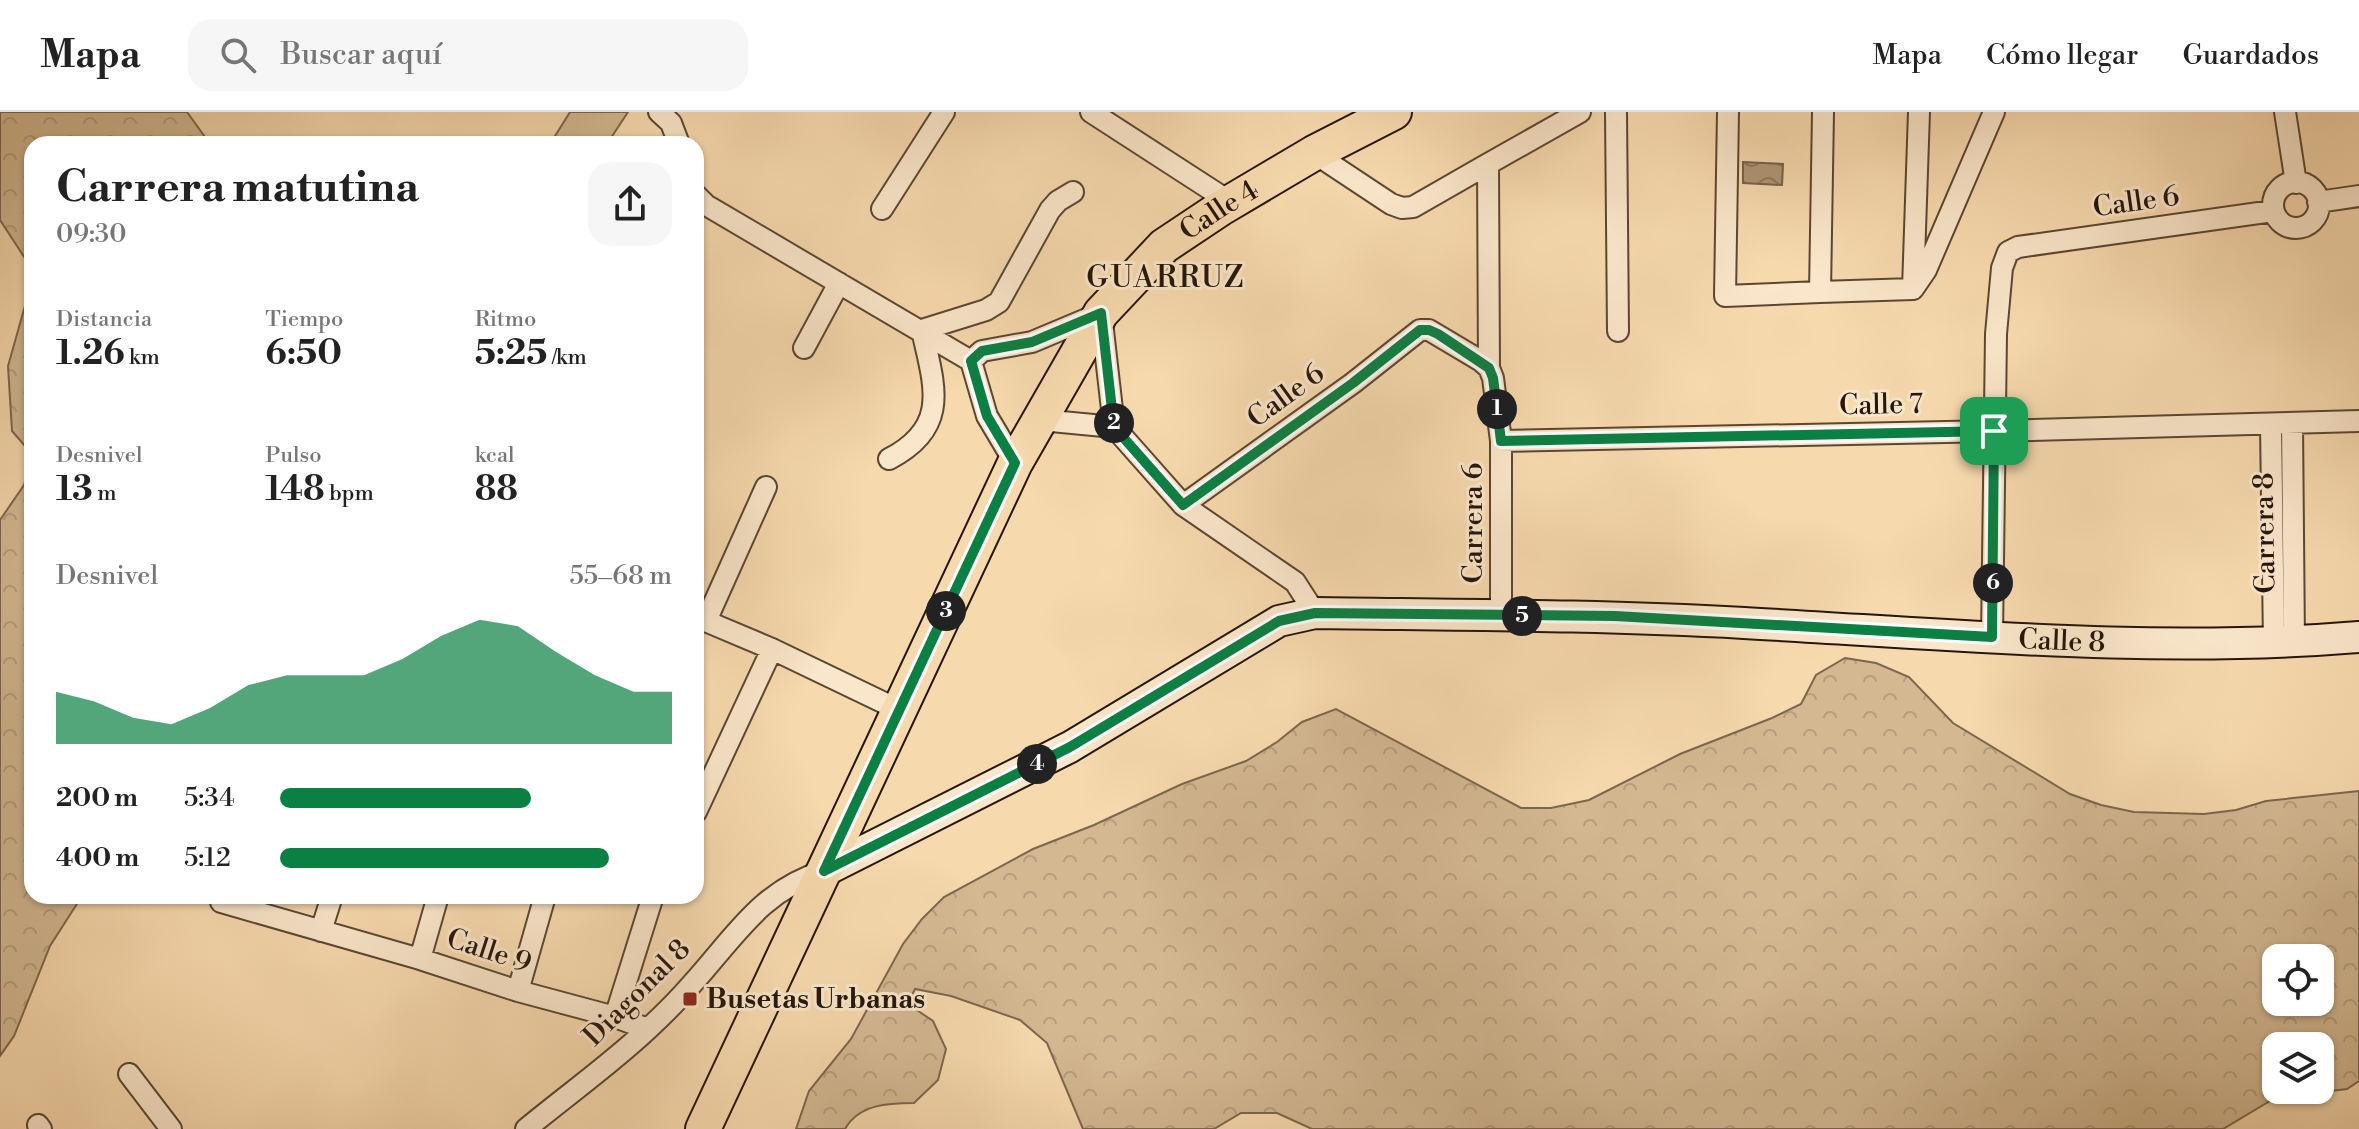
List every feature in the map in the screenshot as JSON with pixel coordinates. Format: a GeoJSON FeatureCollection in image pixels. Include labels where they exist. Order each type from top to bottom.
{"type":"FeatureCollection","features":[{"type":"Feature","properties":{"kind":"main road","name":"Calle 4"},"geometry":{"type":"LineString","coordinates":[[703,1129],[1015,463],[1101,313],[1164,246],[1230,202],[1389,113]]}},
{"type":"Feature","properties":{"kind":"main road","name":"Calle 8"},"geometry":{"type":"LineString","coordinates":[[824,871],[1070,747],[1279,621],[1315,613],[1615,616],[2143,643],[2284,643],[2359,637]]}},
{"type":"Feature","properties":{"kind":"street"},"geometry":{"type":"LineString","coordinates":[[659,112],[671,123],[676,136]]}},
{"type":"Feature","properties":{"kind":"street"},"geometry":{"type":"LineString","coordinates":[[882,209],[944,112]]}},
{"type":"Feature","properties":{"kind":"street"},"geometry":{"type":"LineString","coordinates":[[1091,112],[1230,202]]}},
{"type":"Feature","properties":{"kind":"street"},"geometry":{"type":"LineString","coordinates":[[1314,153],[1391,204],[1402,208],[1413,207],[1580,112]]}},
{"type":"Feature","properties":{"kind":"street"},"geometry":{"type":"LineString","coordinates":[[1616,112],[1618,331]]}},
{"type":"Feature","properties":{"kind":"street"},"geometry":{"type":"LineString","coordinates":[[1728,112],[1725,296],[1913,289]]}},
{"type":"Feature","properties":{"kind":"street"},"geometry":{"type":"LineString","coordinates":[[1820,292],[1823,112]]}},
{"type":"Feature","properties":{"kind":"street"},"geometry":{"type":"LineString","coordinates":[[1913,289],[1919,112]]}},
{"type":"Feature","properties":{"kind":"street"},"geometry":{"type":"LineString","coordinates":[[1913,289],[1926,270],[1994,112]]}},
{"type":"Feature","properties":{"kind":"street"},"geometry":{"type":"LineString","coordinates":[[2285,112],[2296,183]]}},
{"type":"Feature","properties":{"kind":"street","name":"Carrera 6"},"geometry":{"type":"LineString","coordinates":[[1488,164],[1489,368],[1501,441],[1501,616]]}},
{"type":"Feature","properties":{"kind":"street"},"geometry":{"type":"LineString","coordinates":[[2296,183],[2310,188],[2318,202],[2312,221],[2300,228],[2286,226],[2273,211],[2274,197],[2278,191],[2283,186],[2296,183]]}},
{"type":"Feature","properties":{"kind":"street"},"geometry":{"type":"LineString","coordinates":[[922,330],[986,310],[999,302],[1050,210],[1073,192]]}},
{"type":"Feature","properties":{"kind":"street"},"geometry":{"type":"LineString","coordinates":[[2318,202],[2359,196]]}},
{"type":"Feature","properties":{"kind":"street"},"geometry":{"type":"LineString","coordinates":[[704,203],[971,361],[987,416],[1015,463]]}},
{"type":"Feature","properties":{"kind":"street","name":"Calle 6"},"geometry":{"type":"LineString","coordinates":[[1994,431],[1996,334],[2002,268],[2008,252],[2018,247],[2273,211]]}},
{"type":"Feature","properties":{"kind":"street"},"geometry":{"type":"LineString","coordinates":[[804,348],[839,283]]}},
{"type":"Feature","properties":{"kind":"street"},"geometry":{"type":"LineString","coordinates":[[971,361],[982,351],[1032,342],[1101,313],[1114,427],[1183,505],[1295,582],[1315,613]]}},
{"type":"Feature","properties":{"kind":"street"},"geometry":{"type":"LineString","coordinates":[[889,459],[908,449],[935,405],[936,393],[922,330]]}},
{"type":"Feature","properties":{"kind":"street","name":"Calle 6"},"geometry":{"type":"LineString","coordinates":[[1183,505],[1353,383],[1420,330],[1438,334],[1489,368]]}},
{"type":"Feature","properties":{"kind":"street"},"geometry":{"type":"LineString","coordinates":[[1041,420],[1114,427]]}},
{"type":"Feature","properties":{"kind":"street","name":"Calle 7"},"geometry":{"type":"LineString","coordinates":[[1501,441],[2359,421]]}},
{"type":"Feature","properties":{"kind":"street","name":"Carrera 8"},"geometry":{"type":"LineString","coordinates":[[2284,643],[2292,423]]}},
{"type":"Feature","properties":{"kind":"street","name":"Carrera 8"},"geometry":{"type":"LineString","coordinates":[[2271,424],[2284,643]]}},
{"type":"Feature","properties":{"kind":"street"},"geometry":{"type":"LineString","coordinates":[[1992,637],[1994,431]]}},
{"type":"Feature","properties":{"kind":"street"},"geometry":{"type":"LineString","coordinates":[[704,613],[766,487]]}},
{"type":"Feature","properties":{"kind":"street"},"geometry":{"type":"LineString","coordinates":[[704,620],[899,710]]}},
{"type":"Feature","properties":{"kind":"street"},"geometry":{"type":"LineString","coordinates":[[704,795],[772,649]]}},
{"type":"Feature","properties":{"kind":"street","name":"Diagonal 8"},"geometry":{"type":"LineString","coordinates":[[526,1129],[648,1029],[771,896],[799,878],[824,871]]}},
{"type":"Feature","properties":{"kind":"street","name":"Calle 9"},"geometry":{"type":"LineString","coordinates":[[237,904],[648,1029]]}},
{"type":"Feature","properties":{"kind":"street"},"geometry":{"type":"LineString","coordinates":[[321,931],[329,904]]}},
{"type":"Feature","properties":{"kind":"street"},"geometry":{"type":"LineString","coordinates":[[420,959],[436,904]]}},
{"type":"Feature","properties":{"kind":"street"},"geometry":{"type":"LineString","coordinates":[[518,991],[543,904]]}},
{"type":"Feature","properties":{"kind":"street"},"geometry":{"type":"LineString","coordinates":[[615,1017],[650,904]]}},
{"type":"Feature","properties":{"kind":"street"},"geometry":{"type":"LineString","coordinates":[[129,1074],[171,1129]]}},
{"type":"Feature","properties":{"kind":"green space"},"geometry":{"type":"Polygon","coordinates":[[[0,112],[187,112],[204,136],[24,136],[24,257],[0,220],[0,112]]]}},
{"type":"Feature","properties":{"kind":"green space"},"geometry":{"type":"Polygon","coordinates":[[[570,112],[628,112],[612,136],[555,136],[570,112]]]}},
{"type":"Feature","properties":{"kind":"green space"},"geometry":{"type":"Polygon","coordinates":[[[24,309],[24,445],[12,431],[8,366],[24,309]]]}},
{"type":"Feature","properties":{"kind":"green space"},"geometry":{"type":"Polygon","coordinates":[[[24,485],[24,904],[77,904],[50,946],[14,1036],[0,1056],[0,520],[24,485]]]}},
{"type":"Feature","properties":{"kind":"green space"},"geometry":{"type":"Polygon","coordinates":[[[1845,658],[1876,663],[1909,677],[1953,723],[2070,794],[2134,812],[2204,814],[2236,810],[2266,801],[2359,791],[2359,1081],[2347,1089],[2334,1091],[2334,1032],[2262,1032],[2262,1104],[2265,1104],[2223,1129],[1312,1129],[1277,1113],[1241,1113],[1214,1129],[1083,1129],[1047,1043],[1020,1020],[951,996],[915,989],[908,1004],[933,1021],[946,1049],[938,1080],[914,1103],[866,1110],[858,1114],[845,1129],[796,1129],[809,1091],[851,1039],[903,944],[944,897],[1033,849],[1182,784],[1246,761],[1302,722],[1336,709],[1521,808],[1551,808],[1589,800],[1680,754],[1801,704],[1816,675],[1845,658]]]}},
{"type":"Feature","properties":{"kind":"water"},"geometry":{"type":"Polygon","coordinates":[[[1743,162],[1783,164],[1782,185],[1743,183],[1743,162]]]}},
{"type":"Feature","properties":{"kind":"place","name":"Busetas Urbanas"},"geometry":{"type":"Point","coordinates":[690,999]}},
{"type":"Feature","properties":{"kind":"district","name":"GUARRUZ"},"geometry":{"type":"Point","coordinates":[1166,278]}},
{"type":"Feature","properties":{"kind":"route"},"geometry":{"type":"LineString","coordinates":[[1101,313],[1114,427],[1183,505],[1353,383],[1420,330],[1438,334],[1489,368],[1501,441],[1994,431],[1992,637],[1615,616],[1315,613],[1296,616],[1279,621],[1070,747],[824,871],[1015,463],[987,416],[974,375],[971,361],[982,351],[1032,342],[1101,313]]}}]}
